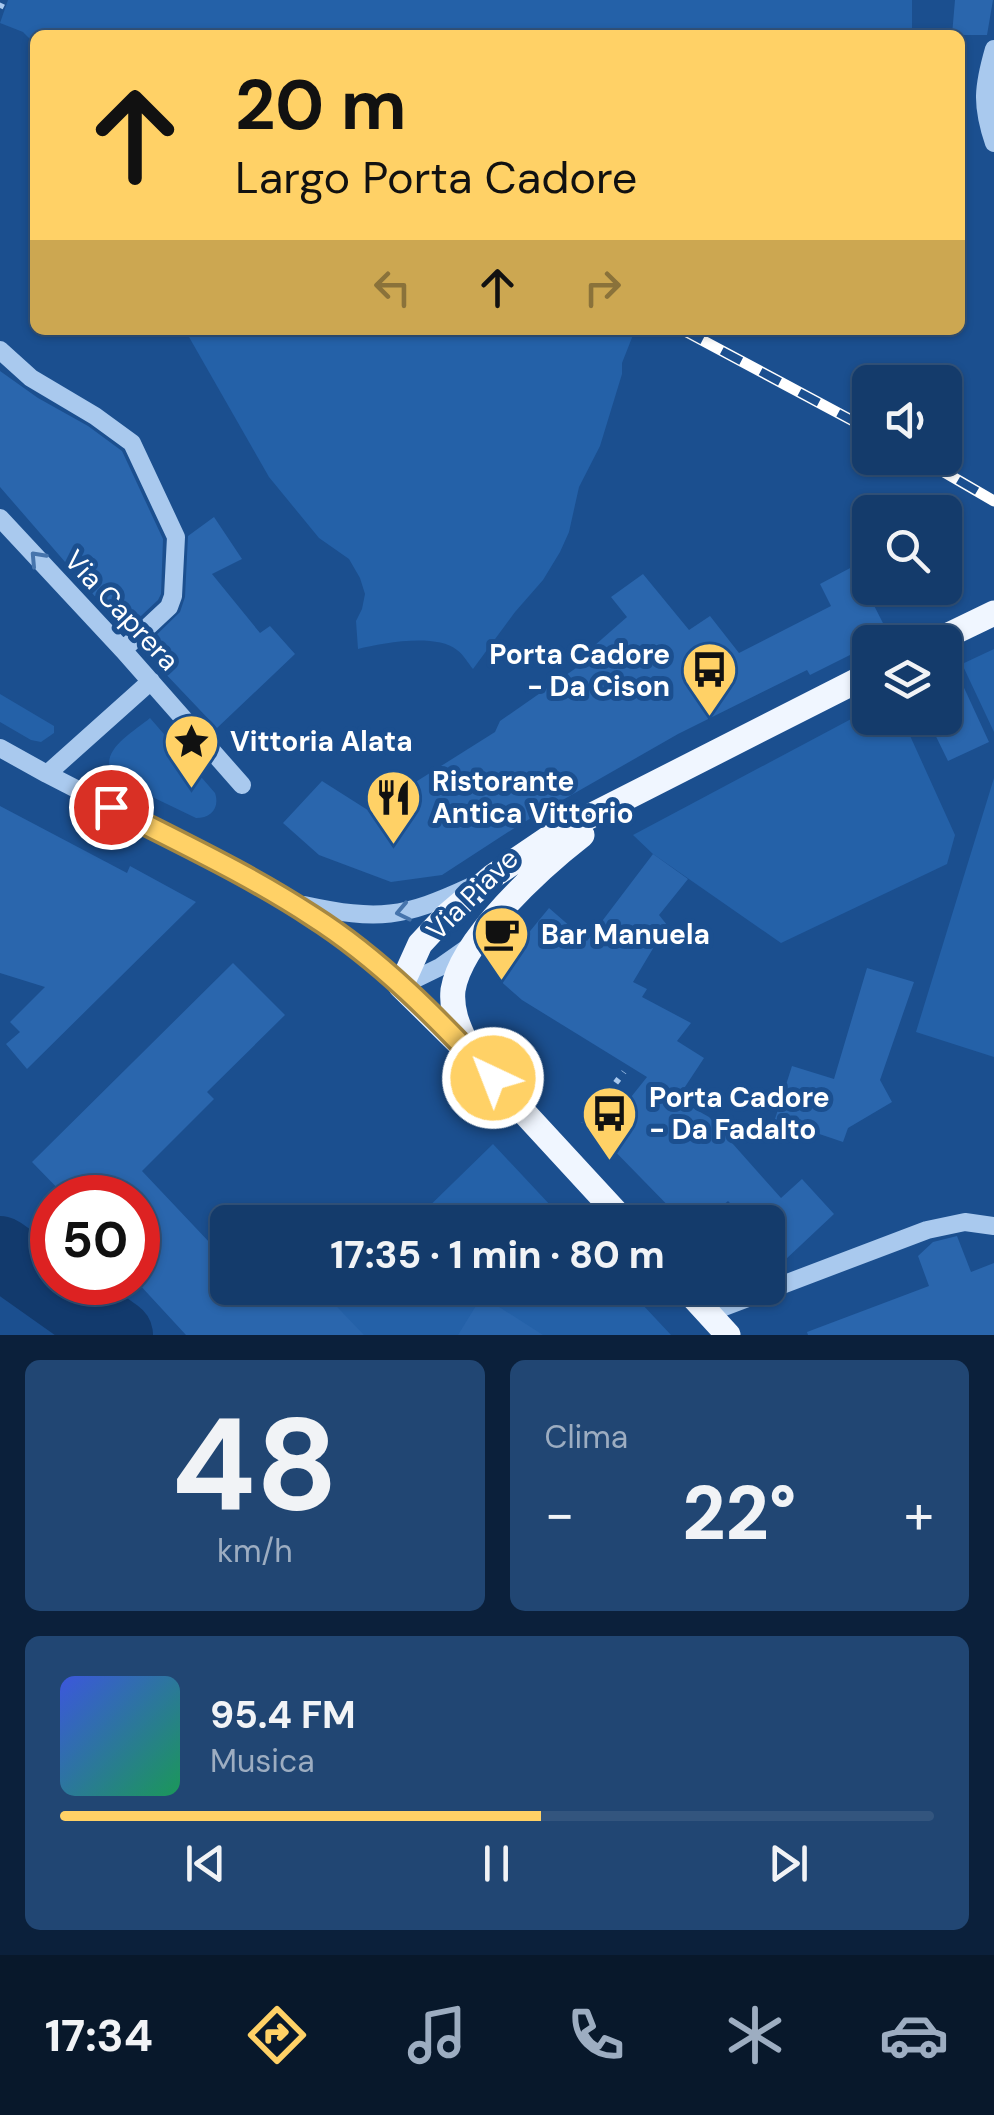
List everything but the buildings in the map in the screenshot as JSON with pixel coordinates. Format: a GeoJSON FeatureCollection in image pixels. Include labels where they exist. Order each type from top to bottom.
{"type":"FeatureCollection","features":[{"type":"Feature","properties":{"kind":"main road"},"geometry":{"type":"LineString","coordinates":[[962,628],[994,613]]}},
{"type":"Feature","properties":{"kind":"main road","name":"Via Piave"},"geometry":{"type":"LineString","coordinates":[[401,986],[420,944],[493,876],[554,836],[852,683]]}},
{"type":"Feature","properties":{"kind":"main road","name":"Via Piave"},"geometry":{"type":"LineString","coordinates":[[481,934],[546,862],[629,798]]}},
{"type":"Feature","properties":{"kind":"main road"},"geometry":{"type":"LineString","coordinates":[[472,1055],[454,1015],[454,990],[461,966],[481,934]]}},
{"type":"Feature","properties":{"kind":"main road"},"geometry":{"type":"LineString","coordinates":[[401,986],[472,1055],[609,1205]]}},
{"type":"Feature","properties":{"kind":"main road"},"geometry":{"type":"LineString","coordinates":[[700,1305],[728,1335]]}},
{"type":"Feature","properties":{"kind":"street"},"geometry":{"type":"LineString","coordinates":[[994,49],[986,77],[984,113],[994,143]]}},
{"type":"Feature","properties":{"kind":"street"},"geometry":{"type":"LineString","coordinates":[[0,350],[30,378],[132,443],[176,537],[173,596],[168,608],[123,650]]}},
{"type":"Feature","properties":{"kind":"street","name":"Via Caprera"},"geometry":{"type":"LineString","coordinates":[[0,518],[242,784]]}},
{"type":"Feature","properties":{"kind":"street"},"geometry":{"type":"LineString","coordinates":[[47,774],[151,681]]}},
{"type":"Feature","properties":{"kind":"street"},"geometry":{"type":"LineString","coordinates":[[0,748],[240,872],[360,950],[401,986]]}},
{"type":"Feature","properties":{"kind":"street"},"geometry":{"type":"LineString","coordinates":[[289,902],[350,915],[393,915],[428,906],[493,876]]}},
{"type":"Feature","properties":{"kind":"street","name":"Via Piave"},"geometry":{"type":"LineString","coordinates":[[401,986],[440,967],[481,934]]}},
{"type":"Feature","properties":{"kind":"street"},"geometry":{"type":"LineString","coordinates":[[708,1314],[927,1230],[965,1222],[994,1226]]}},
{"type":"Feature","properties":{"kind":"path"},"geometry":{"type":"LineString","coordinates":[[0,8],[4,0]]}},
{"type":"Feature","properties":{"kind":"path"},"geometry":{"type":"LineString","coordinates":[[584,1124],[624,1072]]}},
{"type":"Feature","properties":{"kind":"shaded area"},"geometry":{"type":"Polygon","coordinates":[[[8,0],[912,0],[912,30],[30,30],[30,39],[0,23],[8,0]]]}},
{"type":"Feature","properties":{"kind":"shaded area"},"geometry":{"type":"Polygon","coordinates":[[[188,335],[633,335],[600,446],[579,487],[569,532],[560,552],[543,580],[473,669],[457,650],[436,642],[409,641],[358,649],[356,621],[365,594],[360,578],[349,559],[319,538],[269,477],[188,335]]]}},
{"type":"Feature","properties":{"kind":"shaded area"},"geometry":{"type":"Polygon","coordinates":[[[994,649],[994,732],[962,664],[994,649]]]}},
{"type":"Feature","properties":{"kind":"shaded area"},"geometry":{"type":"Polygon","coordinates":[[[0,694],[54,726],[54,733],[41,742],[31,740],[0,722],[0,694]]]}},
{"type":"Feature","properties":{"kind":"shaded area"},"geometry":{"type":"Polygon","coordinates":[[[150,718],[215,793],[215,808],[210,814],[196,818],[115,779],[109,760],[112,752],[150,718]]]}},
{"type":"Feature","properties":{"kind":"shaded area"},"geometry":{"type":"Polygon","coordinates":[[[852,719],[852,735],[910,735],[955,835],[947,864],[781,943],[653,854],[633,835],[852,719]]]}},
{"type":"Feature","properties":{"kind":"shaded area"},"geometry":{"type":"Polygon","coordinates":[[[994,778],[994,1057],[916,1032],[994,778]]]}},
{"type":"Feature","properties":{"kind":"shaded area"},"geometry":{"type":"Polygon","coordinates":[[[493,1144],[550,1205],[430,1205],[493,1144]]]}},
{"type":"Feature","properties":{"kind":"shaded area"},"geometry":{"type":"Polygon","coordinates":[[[328,1305],[643,1305],[671,1335],[297,1335],[328,1305]]]}},
{"type":"Feature","properties":{"kind":"waterway"},"geometry":{"type":"LineString","coordinates":[[0,1252],[117,1335]]}},
{"type":"Feature","properties":{"kind":"railway"},"geometry":{"type":"LineString","coordinates":[[692,335],[852,420]]}},
{"type":"Feature","properties":{"kind":"railway"},"geometry":{"type":"LineString","coordinates":[[949,475],[994,501]]}},
{"type":"Feature","properties":{"kind":"place","name":"Porta Cadore - Da Cison"},"geometry":{"type":"Point","coordinates":[709,719]}},
{"type":"Feature","properties":{"kind":"place","name":"Vittoria Alata"},"geometry":{"type":"Point","coordinates":[191,790]}},
{"type":"Feature","properties":{"kind":"place","name":"Ristorante Antica Vittorio"},"geometry":{"type":"Point","coordinates":[393,846]}},
{"type":"Feature","properties":{"kind":"place","name":"Bar Manuela"},"geometry":{"type":"Point","coordinates":[502,983]}},
{"type":"Feature","properties":{"kind":"place","name":"Porta Cadore - Da Fadalto"},"geometry":{"type":"Point","coordinates":[610,1162]}},
{"type":"Feature","properties":{"kind":"route"},"geometry":{"type":"LineString","coordinates":[[111,807],[240,872],[314,917],[401,986],[493,1078]]}}]}
